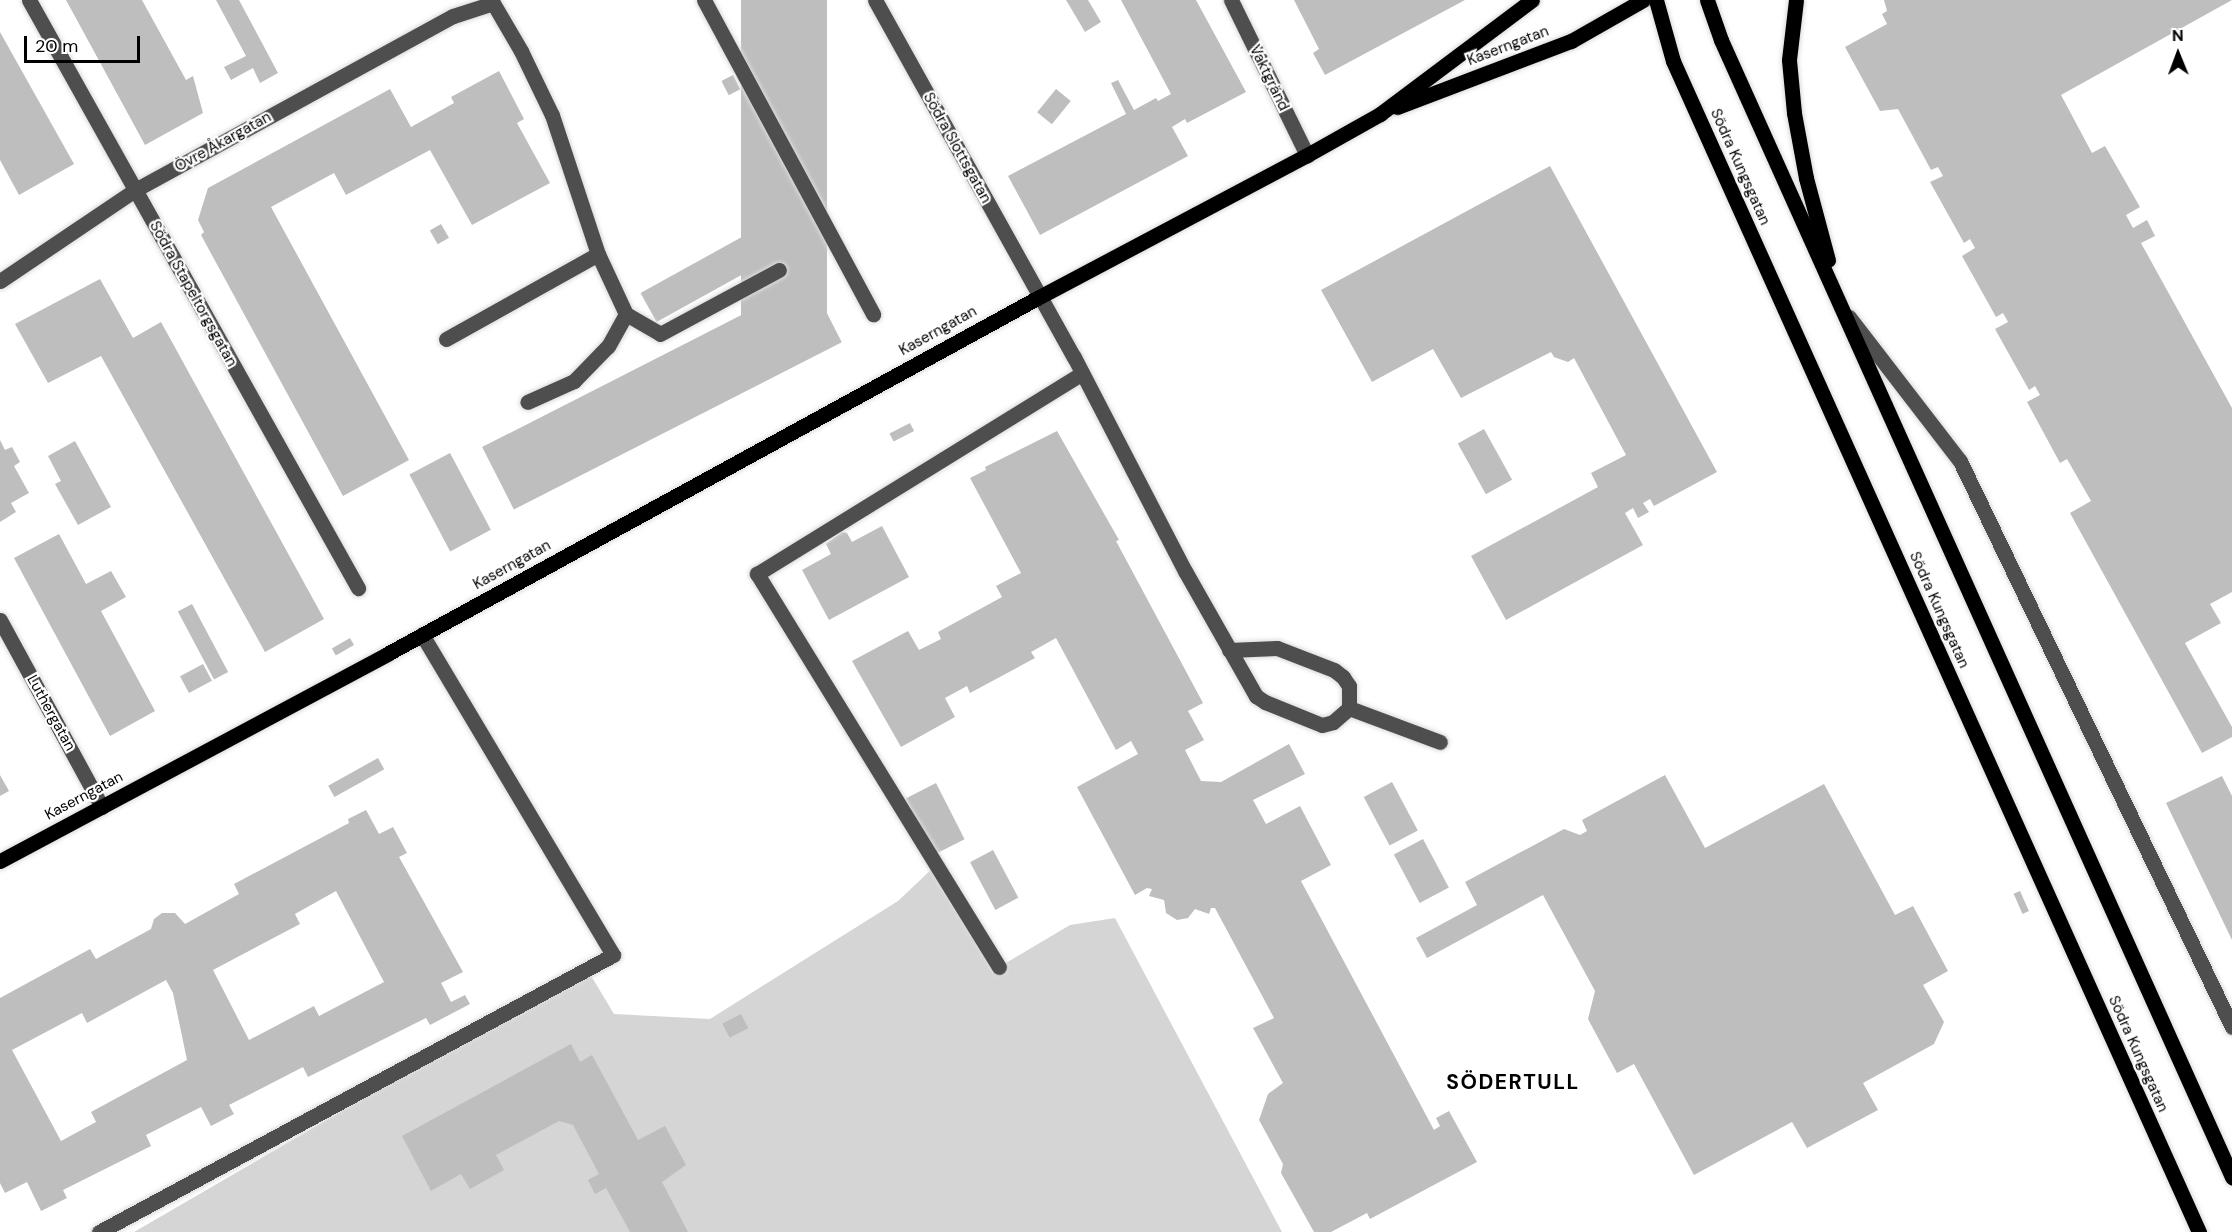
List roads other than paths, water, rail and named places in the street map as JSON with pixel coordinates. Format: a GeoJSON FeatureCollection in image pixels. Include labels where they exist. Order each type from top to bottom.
{"type":"FeatureCollection","features":[{"type":"Feature","properties":{"kind":"main road","name":"Kaserngatan"},"geometry":{"type":"LineString","coordinates":[[0,861],[422,635],[1039,297],[1380,114],[1532,0]]}},
{"type":"Feature","properties":{"kind":"main road","name":"Kaserngatan"},"geometry":{"type":"LineString","coordinates":[[1380,114],[1571,41],[1643,0]]}},
{"type":"Feature","properties":{"kind":"main road","name":"Södra Kungsgatan"},"geometry":{"type":"LineString","coordinates":[[1656,0],[1672,61],[2199,1232]]}},
{"type":"Feature","properties":{"kind":"main road"},"geometry":{"type":"LineString","coordinates":[[1707,0],[1721,40],[2232,1177]]}},
{"type":"Feature","properties":{"kind":"main road"},"geometry":{"type":"LineString","coordinates":[[1796,0],[1790,60],[1794,113],[1806,178],[1841,307]]}},
{"type":"Feature","properties":{"kind":"street","name":"Södra Stapeltorgsgatan"},"geometry":{"type":"LineString","coordinates":[[29,0],[358,588]]}},
{"type":"Feature","properties":{"kind":"street"},"geometry":{"type":"LineString","coordinates":[[704,0],[873,314]]}},
{"type":"Feature","properties":{"kind":"street","name":"Södra Slottsgatan"},"geometry":{"type":"LineString","coordinates":[[875,0],[1039,297]]}},
{"type":"Feature","properties":{"kind":"street","name":"Vaktgränd"},"geometry":{"type":"LineString","coordinates":[[1231,0],[1307,155]]}},
{"type":"Feature","properties":{"kind":"street","name":"Övre Åkargatan"},"geometry":{"type":"LineString","coordinates":[[0,281],[135,190],[453,16],[494,3],[521,51],[552,116],[598,254]]}},
{"type":"Feature","properties":{"kind":"street"},"geometry":{"type":"LineString","coordinates":[[446,339],[598,254],[626,314],[660,334],[779,270]]}},
{"type":"Feature","properties":{"kind":"street"},"geometry":{"type":"LineString","coordinates":[[1039,297],[1082,373],[1185,571],[1256,696],[1265,702],[1322,725],[1333,723],[1349,708],[1349,686],[1334,670],[1277,648],[1230,650]]}},
{"type":"Feature","properties":{"kind":"street"},"geometry":{"type":"LineString","coordinates":[[1841,307],[1960,461],[2232,1027]]}},
{"type":"Feature","properties":{"kind":"street"},"geometry":{"type":"LineString","coordinates":[[527,402],[574,381],[608,346],[626,314]]}},
{"type":"Feature","properties":{"kind":"street"},"geometry":{"type":"LineString","coordinates":[[999,967],[758,573],[1082,373]]}},
{"type":"Feature","properties":{"kind":"street","name":"Luthergatan"},"geometry":{"type":"LineString","coordinates":[[0,620],[102,807]]}},
{"type":"Feature","properties":{"kind":"street"},"geometry":{"type":"LineString","coordinates":[[99,1232],[613,955],[422,635]]}},
{"type":"Feature","properties":{"kind":"street"},"geometry":{"type":"LineString","coordinates":[[1349,708],[1440,742]]}},
{"type":"Feature","properties":{"kind":"district","name":"SÖDERTULL"},"geometry":{"type":"Point","coordinates":[1513,1082]}}]}
